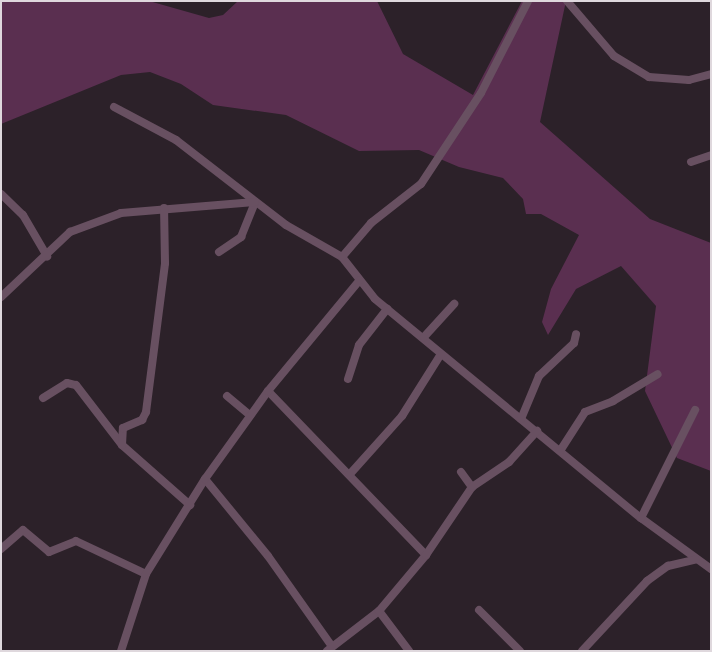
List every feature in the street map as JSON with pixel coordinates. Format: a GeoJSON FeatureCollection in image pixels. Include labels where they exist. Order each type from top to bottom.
{"type":"FeatureCollection","features":[{"type":"Feature","properties":{"kind":"street"},"geometry":{"type":"LineString","coordinates":[[342,258],[371,224],[421,184],[481,93],[528,1]]}},
{"type":"Feature","properties":{"kind":"street"},"geometry":{"type":"LineString","coordinates":[[568,1],[614,56],[649,76],[689,80],[711,74]]}},
{"type":"Feature","properties":{"kind":"street"},"geometry":{"type":"LineString","coordinates":[[114,107],[176,140],[255,202],[342,258],[359,281],[387,309],[424,337],[441,354],[641,518],[695,560],[711,569]]}},
{"type":"Feature","properties":{"kind":"street"},"geometry":{"type":"LineString","coordinates":[[691,162],[711,155]]}},
{"type":"Feature","properties":{"kind":"street"},"geometry":{"type":"LineString","coordinates":[[1,194],[23,215],[47,256]]}},
{"type":"Feature","properties":{"kind":"street"},"geometry":{"type":"LineString","coordinates":[[1,297],[47,256],[70,232],[121,213],[255,202]]}},
{"type":"Feature","properties":{"kind":"street"},"geometry":{"type":"LineString","coordinates":[[219,252],[241,237],[255,202]]}},
{"type":"Feature","properties":{"kind":"street"},"geometry":{"type":"LineString","coordinates":[[122,445],[123,428],[142,420],[146,412],[165,263],[164,208]]}},
{"type":"Feature","properties":{"kind":"street"},"geometry":{"type":"LineString","coordinates":[[121,651],[146,574],[190,506],[205,479],[268,391],[359,281]]}},
{"type":"Feature","properties":{"kind":"street"},"geometry":{"type":"LineString","coordinates":[[424,337],[454,304]]}},
{"type":"Feature","properties":{"kind":"street"},"geometry":{"type":"LineString","coordinates":[[348,379],[359,345],[387,309]]}},
{"type":"Feature","properties":{"kind":"street"},"geometry":{"type":"LineString","coordinates":[[521,419],[539,376],[574,343],[576,334]]}},
{"type":"Feature","properties":{"kind":"street"},"geometry":{"type":"LineString","coordinates":[[350,474],[402,416],[441,354]]}},
{"type":"Feature","properties":{"kind":"street"},"geometry":{"type":"LineString","coordinates":[[560,451],[585,412],[613,401],[658,374]]}},
{"type":"Feature","properties":{"kind":"street"},"geometry":{"type":"LineString","coordinates":[[43,398],[67,383],[76,385],[122,445],[190,506]]}},
{"type":"Feature","properties":{"kind":"street"},"geometry":{"type":"LineString","coordinates":[[268,391],[426,555]]}},
{"type":"Feature","properties":{"kind":"street"},"geometry":{"type":"LineString","coordinates":[[227,396],[250,415]]}},
{"type":"Feature","properties":{"kind":"street"},"geometry":{"type":"LineString","coordinates":[[641,518],[695,410]]}},
{"type":"Feature","properties":{"kind":"street"},"geometry":{"type":"LineString","coordinates":[[205,479],[268,556],[329,648],[379,611],[426,555],[472,486],[509,462],[537,431]]}},
{"type":"Feature","properties":{"kind":"street"},"geometry":{"type":"LineString","coordinates":[[461,472],[472,486]]}},
{"type":"Feature","properties":{"kind":"street"},"geometry":{"type":"LineString","coordinates":[[1,549],[23,530],[49,552],[76,540],[146,574]]}},
{"type":"Feature","properties":{"kind":"street"},"geometry":{"type":"LineString","coordinates":[[582,651],[647,581],[668,566],[695,560]]}},
{"type":"Feature","properties":{"kind":"street"},"geometry":{"type":"LineString","coordinates":[[479,610],[520,651]]}},
{"type":"Feature","properties":{"kind":"street"},"geometry":{"type":"LineString","coordinates":[[379,611],[409,651]]}},
{"type":"Feature","properties":{"kind":"shaded area"},"geometry":{"type":"Polygon","coordinates":[[[1,1],[149,1],[209,18],[223,15],[238,1],[377,1],[403,54],[473,95],[522,1],[566,1],[540,122],[650,219],[711,243],[711,471],[677,458],[645,391],[656,306],[621,266],[576,289],[548,335],[542,322],[551,289],[579,235],[541,214],[526,214],[523,199],[503,178],[459,167],[419,150],[359,151],[286,115],[213,105],[181,84],[150,72],[121,75],[1,124],[1,1]]]}}]}
